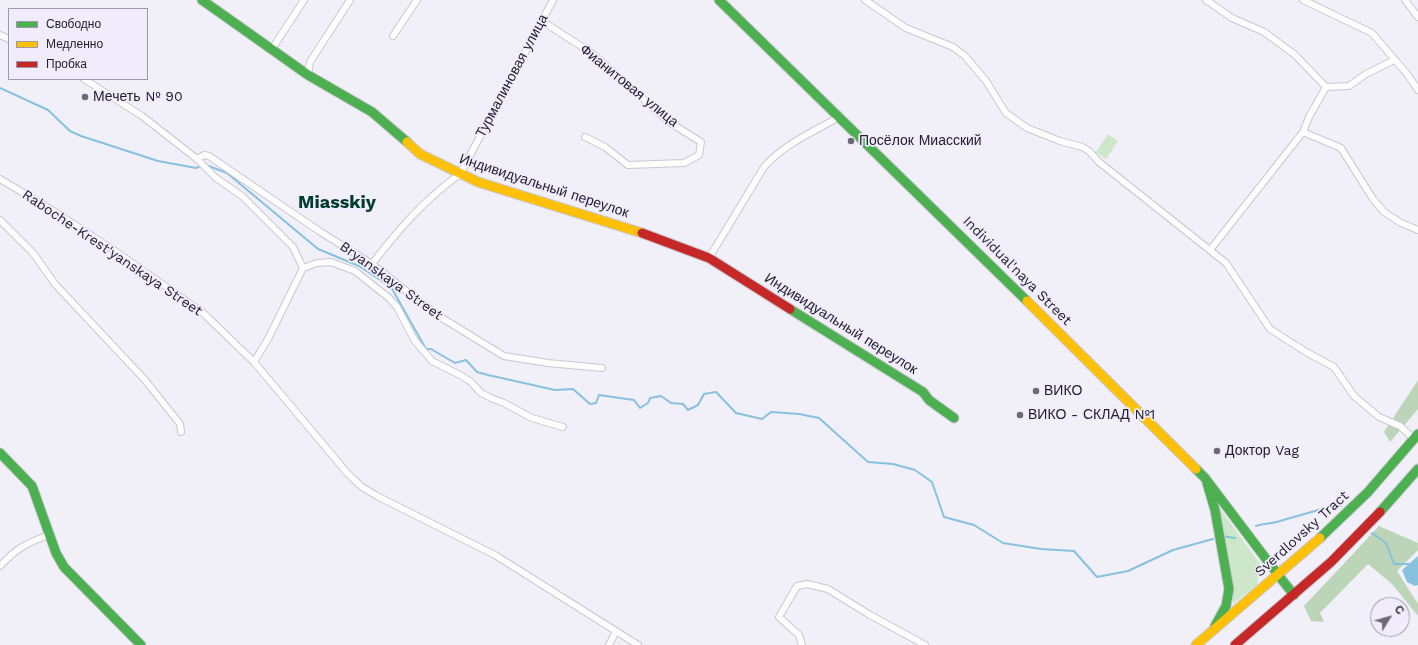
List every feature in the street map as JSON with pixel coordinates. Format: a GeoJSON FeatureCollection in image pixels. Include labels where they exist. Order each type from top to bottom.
{"type":"FeatureCollection","features":[{"type":"Feature","properties":{"kind":"main road","name":"Индивидуальный переулок"},"geometry":{"type":"LineString","coordinates":[[203,0],[308,75],[372,112],[390,126],[420,154],[478,182],[622,226],[709,258],[923,392],[929,400],[954,418]]}},
{"type":"Feature","properties":{"kind":"main road","name":"Individual'naya Street"},"geometry":{"type":"LineString","coordinates":[[719,0],[1205,478],[1294,595]]}},
{"type":"Feature","properties":{"kind":"main road","name":"Sverdlovsky Tract"},"geometry":{"type":"LineString","coordinates":[[1196,645],[1279,576],[1352,509],[1416,436]]}},
{"type":"Feature","properties":{"kind":"main road"},"geometry":{"type":"LineString","coordinates":[[0,453],[32,486],[56,552],[64,566],[141,645]]}},
{"type":"Feature","properties":{"kind":"main road"},"geometry":{"type":"LineString","coordinates":[[1235,645],[1294,595],[1369,526],[1418,469]]}},
{"type":"Feature","properties":{"kind":"main road"},"geometry":{"type":"LineString","coordinates":[[1205,478],[1214,510],[1229,589],[1226,606],[1211,632]]}},
{"type":"Feature","properties":{"kind":"street"},"geometry":{"type":"LineString","coordinates":[[272,49],[304,0]]}},
{"type":"Feature","properties":{"kind":"street"},"geometry":{"type":"LineString","coordinates":[[308,75],[310,62],[350,0]]}},
{"type":"Feature","properties":{"kind":"street"},"geometry":{"type":"LineString","coordinates":[[393,36],[417,0]]}},
{"type":"Feature","properties":{"kind":"street","name":"Турмалиновая улица"},"geometry":{"type":"LineString","coordinates":[[460,174],[553,0]]}},
{"type":"Feature","properties":{"kind":"street"},"geometry":{"type":"LineString","coordinates":[[865,0],[906,28],[953,47],[965,56],[986,81],[1006,113],[1027,128],[1089,151],[1099,162],[1171,221],[1210,250],[1233,272],[1270,329],[1306,352],[1334,366],[1354,396],[1379,417],[1400,426],[1416,436]]}},
{"type":"Feature","properties":{"kind":"street"},"geometry":{"type":"LineString","coordinates":[[1206,0],[1232,18],[1264,32],[1294,54],[1326,87],[1349,86],[1366,74],[1394,60]]}},
{"type":"Feature","properties":{"kind":"street"},"geometry":{"type":"LineString","coordinates":[[1303,0],[1372,33],[1418,90]]}},
{"type":"Feature","properties":{"kind":"street"},"geometry":{"type":"LineString","coordinates":[[1405,0],[1418,16]]}},
{"type":"Feature","properties":{"kind":"street","name":"Фианитовая улица"},"geometry":{"type":"LineString","coordinates":[[542,21],[593,54],[670,122],[701,142],[699,155],[684,163],[628,165],[605,147],[585,137]]}},
{"type":"Feature","properties":{"kind":"street"},"geometry":{"type":"LineString","coordinates":[[86,80],[142,116],[197,159],[216,178],[242,196],[293,247],[303,268],[268,338],[254,362]]}},
{"type":"Feature","properties":{"kind":"street"},"geometry":{"type":"LineString","coordinates":[[1210,250],[1303,132],[1309,117],[1326,87]]}},
{"type":"Feature","properties":{"kind":"street"},"geometry":{"type":"LineString","coordinates":[[709,258],[764,167],[789,146],[839,117]]}},
{"type":"Feature","properties":{"kind":"street"},"geometry":{"type":"LineString","coordinates":[[1303,132],[1341,148],[1373,199],[1384,212],[1401,223],[1418,230]]}},
{"type":"Feature","properties":{"kind":"street","name":"Bryanskaya Street"},"geometry":{"type":"LineString","coordinates":[[197,159],[204,155],[209,156],[319,231],[372,264],[437,315],[504,356],[548,363],[602,368]]}},
{"type":"Feature","properties":{"kind":"street"},"geometry":{"type":"LineString","coordinates":[[372,264],[404,224],[440,188],[460,174]]}},
{"type":"Feature","properties":{"kind":"street","name":"Raboche-Krest'yanskaya Street"},"geometry":{"type":"LineString","coordinates":[[0,179],[52,210],[177,294],[207,317],[254,362],[348,474],[362,487],[377,496],[482,547],[638,645]]}},
{"type":"Feature","properties":{"kind":"street"},"geometry":{"type":"LineString","coordinates":[[0,220],[33,253],[55,284],[80,308],[145,380],[180,424],[181,432]]}},
{"type":"Feature","properties":{"kind":"street","name":"Bryanskaya Street"},"geometry":{"type":"LineString","coordinates":[[303,268],[317,263],[331,262],[355,271],[389,298],[397,307],[415,341],[432,361],[471,382],[481,393],[504,402],[532,418],[563,427]]}},
{"type":"Feature","properties":{"kind":"street"},"geometry":{"type":"LineString","coordinates":[[0,566],[15,551],[30,541],[50,534]]}},
{"type":"Feature","properties":{"kind":"street"},"geometry":{"type":"LineString","coordinates":[[802,645],[799,635],[779,617],[797,586],[807,584],[828,588],[870,615],[924,645]]}},
{"type":"Feature","properties":{"kind":"street"},"geometry":{"type":"LineString","coordinates":[[609,645],[616,631]]}},
{"type":"Feature","properties":{"kind":"green space"},"geometry":{"type":"Polygon","coordinates":[[[1108,134],[1118,141],[1106,159],[1096,152],[1108,134]]]}},
{"type":"Feature","properties":{"kind":"green space"},"geometry":{"type":"Polygon","coordinates":[[[1418,380],[1418,409],[1390,442],[1384,432],[1418,380]]]}},
{"type":"Feature","properties":{"kind":"green space"},"geometry":{"type":"Polygon","coordinates":[[[1220,509],[1261,565],[1257,585],[1233,604],[1229,561],[1220,509]]]}},
{"type":"Feature","properties":{"kind":"green space"},"geometry":{"type":"Polygon","coordinates":[[[1379,526],[1418,543],[1418,550],[1397,571],[1418,604],[1418,616],[1410,606],[1410,597],[1403,597],[1392,584],[1368,564],[1320,613],[1324,622],[1311,621],[1304,606],[1379,526]]]}},
{"type":"Feature","properties":{"kind":"water"},"geometry":{"type":"Polygon","coordinates":[[[1418,556],[1418,585],[1415,586],[1407,582],[1402,570],[1418,556]]]}},
{"type":"Feature","properties":{"kind":"waterway"},"geometry":{"type":"LineString","coordinates":[[0,88],[48,110],[70,131],[81,136],[158,161],[196,168],[201,166]]}},
{"type":"Feature","properties":{"kind":"waterway"},"geometry":{"type":"LineString","coordinates":[[206,165],[227,173],[318,249],[359,266],[391,287],[426,349],[431,349],[455,363],[466,360],[477,372],[555,390],[573,389],[590,404],[596,403],[599,395],[634,400],[640,408],[648,403],[650,398],[661,396],[671,403],[683,404],[688,410],[698,405],[704,394],[716,392],[736,413],[762,419],[771,412],[799,414],[819,418],[868,462],[893,464],[915,470],[932,482],[944,517],[974,525],[1003,543],[1041,549],[1074,551],[1097,577],[1128,571],[1173,550],[1213,539]]}},
{"type":"Feature","properties":{"kind":"waterway"},"geometry":{"type":"LineString","coordinates":[[1256,526],[1277,522],[1337,504],[1341,506]]}},
{"type":"Feature","properties":{"kind":"waterway"},"geometry":{"type":"LineString","coordinates":[[1372,533],[1386,543],[1394,564],[1411,564]]}},
{"type":"Feature","properties":{"kind":"waterway"},"geometry":{"type":"LineString","coordinates":[[1222,536],[1235,538]]}},
{"type":"Feature","properties":{"kind":"traffic: fast"},"geometry":{"type":"LineString","coordinates":[[202,0],[308,75],[372,112],[407,142]]}},
{"type":"Feature","properties":{"kind":"traffic: fast"},"geometry":{"type":"LineString","coordinates":[[719,0],[1027,301]]}},
{"type":"Feature","properties":{"kind":"traffic: fast"},"geometry":{"type":"LineString","coordinates":[[790,309],[923,392],[929,400],[954,418]]}},
{"type":"Feature","properties":{"kind":"traffic: fast"},"geometry":{"type":"LineString","coordinates":[[1320,538],[1368,492],[1418,434]]}},
{"type":"Feature","properties":{"kind":"traffic: fast"},"geometry":{"type":"LineString","coordinates":[[0,453],[32,486],[56,553],[64,567],[141,645]]}},
{"type":"Feature","properties":{"kind":"traffic: fast"},"geometry":{"type":"LineString","coordinates":[[1196,469],[1205,478],[1279,576]]}},
{"type":"Feature","properties":{"kind":"traffic: fast"},"geometry":{"type":"LineString","coordinates":[[1380,512],[1418,469]]}},
{"type":"Feature","properties":{"kind":"traffic: fast"},"geometry":{"type":"LineString","coordinates":[[1207,483],[1215,510],[1229,589],[1226,606],[1215,626]]}},
{"type":"Feature","properties":{"kind":"traffic: fast"},"geometry":{"type":"LineString","coordinates":[[1279,576],[1294,595]]}},
{"type":"Feature","properties":{"kind":"traffic: slow"},"geometry":{"type":"LineString","coordinates":[[407,142],[420,154],[478,182],[642,233]]}},
{"type":"Feature","properties":{"kind":"traffic: slow"},"geometry":{"type":"LineString","coordinates":[[1027,301],[1196,469]]}},
{"type":"Feature","properties":{"kind":"traffic: slow"},"geometry":{"type":"LineString","coordinates":[[1196,645],[1320,538]]}},
{"type":"Feature","properties":{"kind":"traffic: jam"},"geometry":{"type":"LineString","coordinates":[[642,233],[709,258],[790,309]]}},
{"type":"Feature","properties":{"kind":"traffic: jam"},"geometry":{"type":"LineString","coordinates":[[1235,645],[1331,562],[1380,512]]}},
{"type":"Feature","properties":{"kind":"place","name":"Мечеть № 90"},"geometry":{"type":"Point","coordinates":[85,97]}},
{"type":"Feature","properties":{"kind":"place","name":"Посёлок Миасский"},"geometry":{"type":"Point","coordinates":[851,141]}},
{"type":"Feature","properties":{"kind":"place","name":"ВИКО"},"geometry":{"type":"Point","coordinates":[1036,391]}},
{"type":"Feature","properties":{"kind":"place","name":"ВИКО - СКЛАД №1"},"geometry":{"type":"Point","coordinates":[1020,415]}},
{"type":"Feature","properties":{"kind":"place","name":"Доктор Vag"},"geometry":{"type":"Point","coordinates":[1217,451]}},
{"type":"Feature","properties":{"kind":"district","name":"Miasskiy"},"geometry":{"type":"Point","coordinates":[337,203]}}]}
